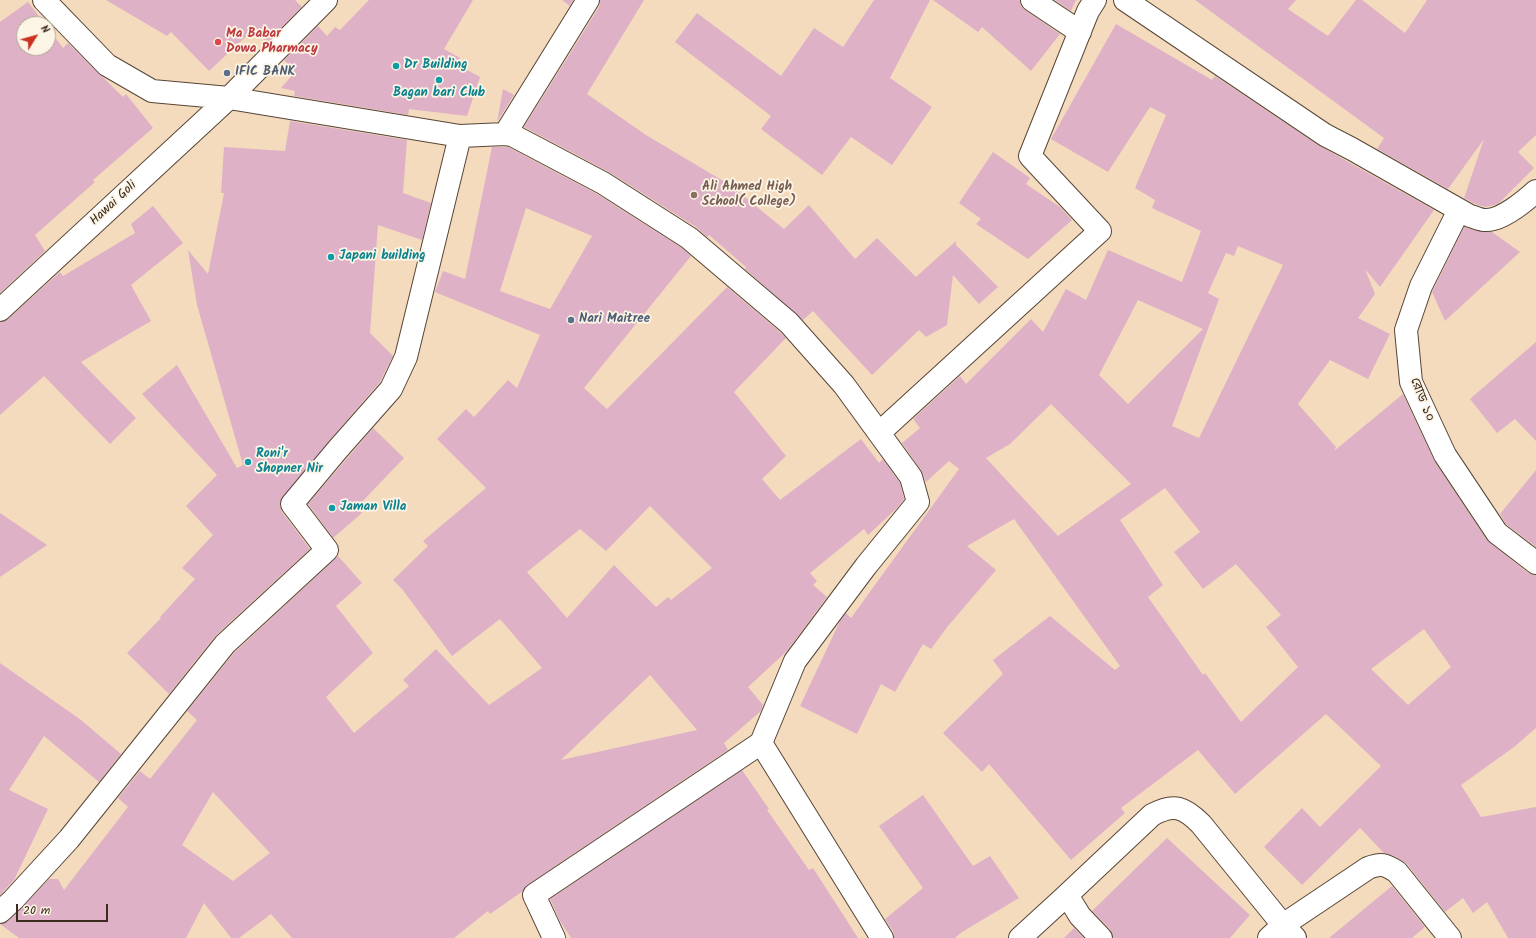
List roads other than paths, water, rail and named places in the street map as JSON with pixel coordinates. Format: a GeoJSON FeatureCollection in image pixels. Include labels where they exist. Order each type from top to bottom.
{"type":"FeatureCollection","features":[{"type":"Feature","properties":{"kind":"street"},"geometry":{"type":"LineString","coordinates":[[44,0],[107,65],[152,91],[229,98],[460,136],[504,134],[512,136],[603,183],[689,238],[789,323],[844,384],[911,478],[918,502],[866,566],[794,661],[761,743],[534,895],[554,938]]}},
{"type":"Feature","properties":{"kind":"street","name":"Hawai Goli"},"geometry":{"type":"LineString","coordinates":[[0,310],[229,98],[326,0]]}},
{"type":"Feature","properties":{"kind":"street"},"geometry":{"type":"LineString","coordinates":[[504,134],[588,0]]}},
{"type":"Feature","properties":{"kind":"street"},"geometry":{"type":"LineString","coordinates":[[1032,0],[1080,32]]}},
{"type":"Feature","properties":{"kind":"street"},"geometry":{"type":"LineString","coordinates":[[879,433],[1100,231],[1030,156],[1088,11],[1095,0]]}},
{"type":"Feature","properties":{"kind":"street"},"geometry":{"type":"LineString","coordinates":[[1125,0],[1326,135],[1470,216],[1486,220],[1502,216],[1522,204],[1536,191]]}},
{"type":"Feature","properties":{"kind":"street"},"geometry":{"type":"LineString","coordinates":[[0,912],[13,900],[69,839],[225,644],[327,550],[292,504],[391,389],[406,357],[460,136]]}},
{"type":"Feature","properties":{"kind":"street","name":"রোড ১০"},"geometry":{"type":"LineString","coordinates":[[1459,210],[1421,286],[1406,330],[1412,382],[1444,456],[1497,533],[1536,563]]}},
{"type":"Feature","properties":{"kind":"street"},"geometry":{"type":"LineString","coordinates":[[761,743],[882,938]]}},
{"type":"Feature","properties":{"kind":"street"},"geometry":{"type":"LineString","coordinates":[[1020,938],[1152,814],[1165,808],[1178,808],[1191,814],[1201,824],[1282,934],[1368,868],[1380,864],[1390,867],[1397,872],[1450,938]]}},
{"type":"Feature","properties":{"kind":"street"},"geometry":{"type":"LineString","coordinates":[[1067,895],[1080,916],[1101,938]]}},
{"type":"Feature","properties":{"kind":"place","name":"Ma Babar Dowa Pharmacy"},"geometry":{"type":"Point","coordinates":[218,42]}},
{"type":"Feature","properties":{"kind":"place","name":"Dr Building"},"geometry":{"type":"Point","coordinates":[396,66]}},
{"type":"Feature","properties":{"kind":"place","name":"IFIC BANK"},"geometry":{"type":"Point","coordinates":[227,73]}},
{"type":"Feature","properties":{"kind":"place","name":"Bagan bari Club"},"geometry":{"type":"Point","coordinates":[439,80]}},
{"type":"Feature","properties":{"kind":"place","name":"Ali Ahmed High School( College)"},"geometry":{"type":"Point","coordinates":[694,195]}},
{"type":"Feature","properties":{"kind":"place","name":"Japani building"},"geometry":{"type":"Point","coordinates":[331,257]}},
{"type":"Feature","properties":{"kind":"place","name":"Nari Maitree"},"geometry":{"type":"Point","coordinates":[571,320]}},
{"type":"Feature","properties":{"kind":"place","name":"Roni'r Shopner Nir"},"geometry":{"type":"Point","coordinates":[248,462]}},
{"type":"Feature","properties":{"kind":"place","name":"Jaman Villa"},"geometry":{"type":"Point","coordinates":[332,508]}}]}
